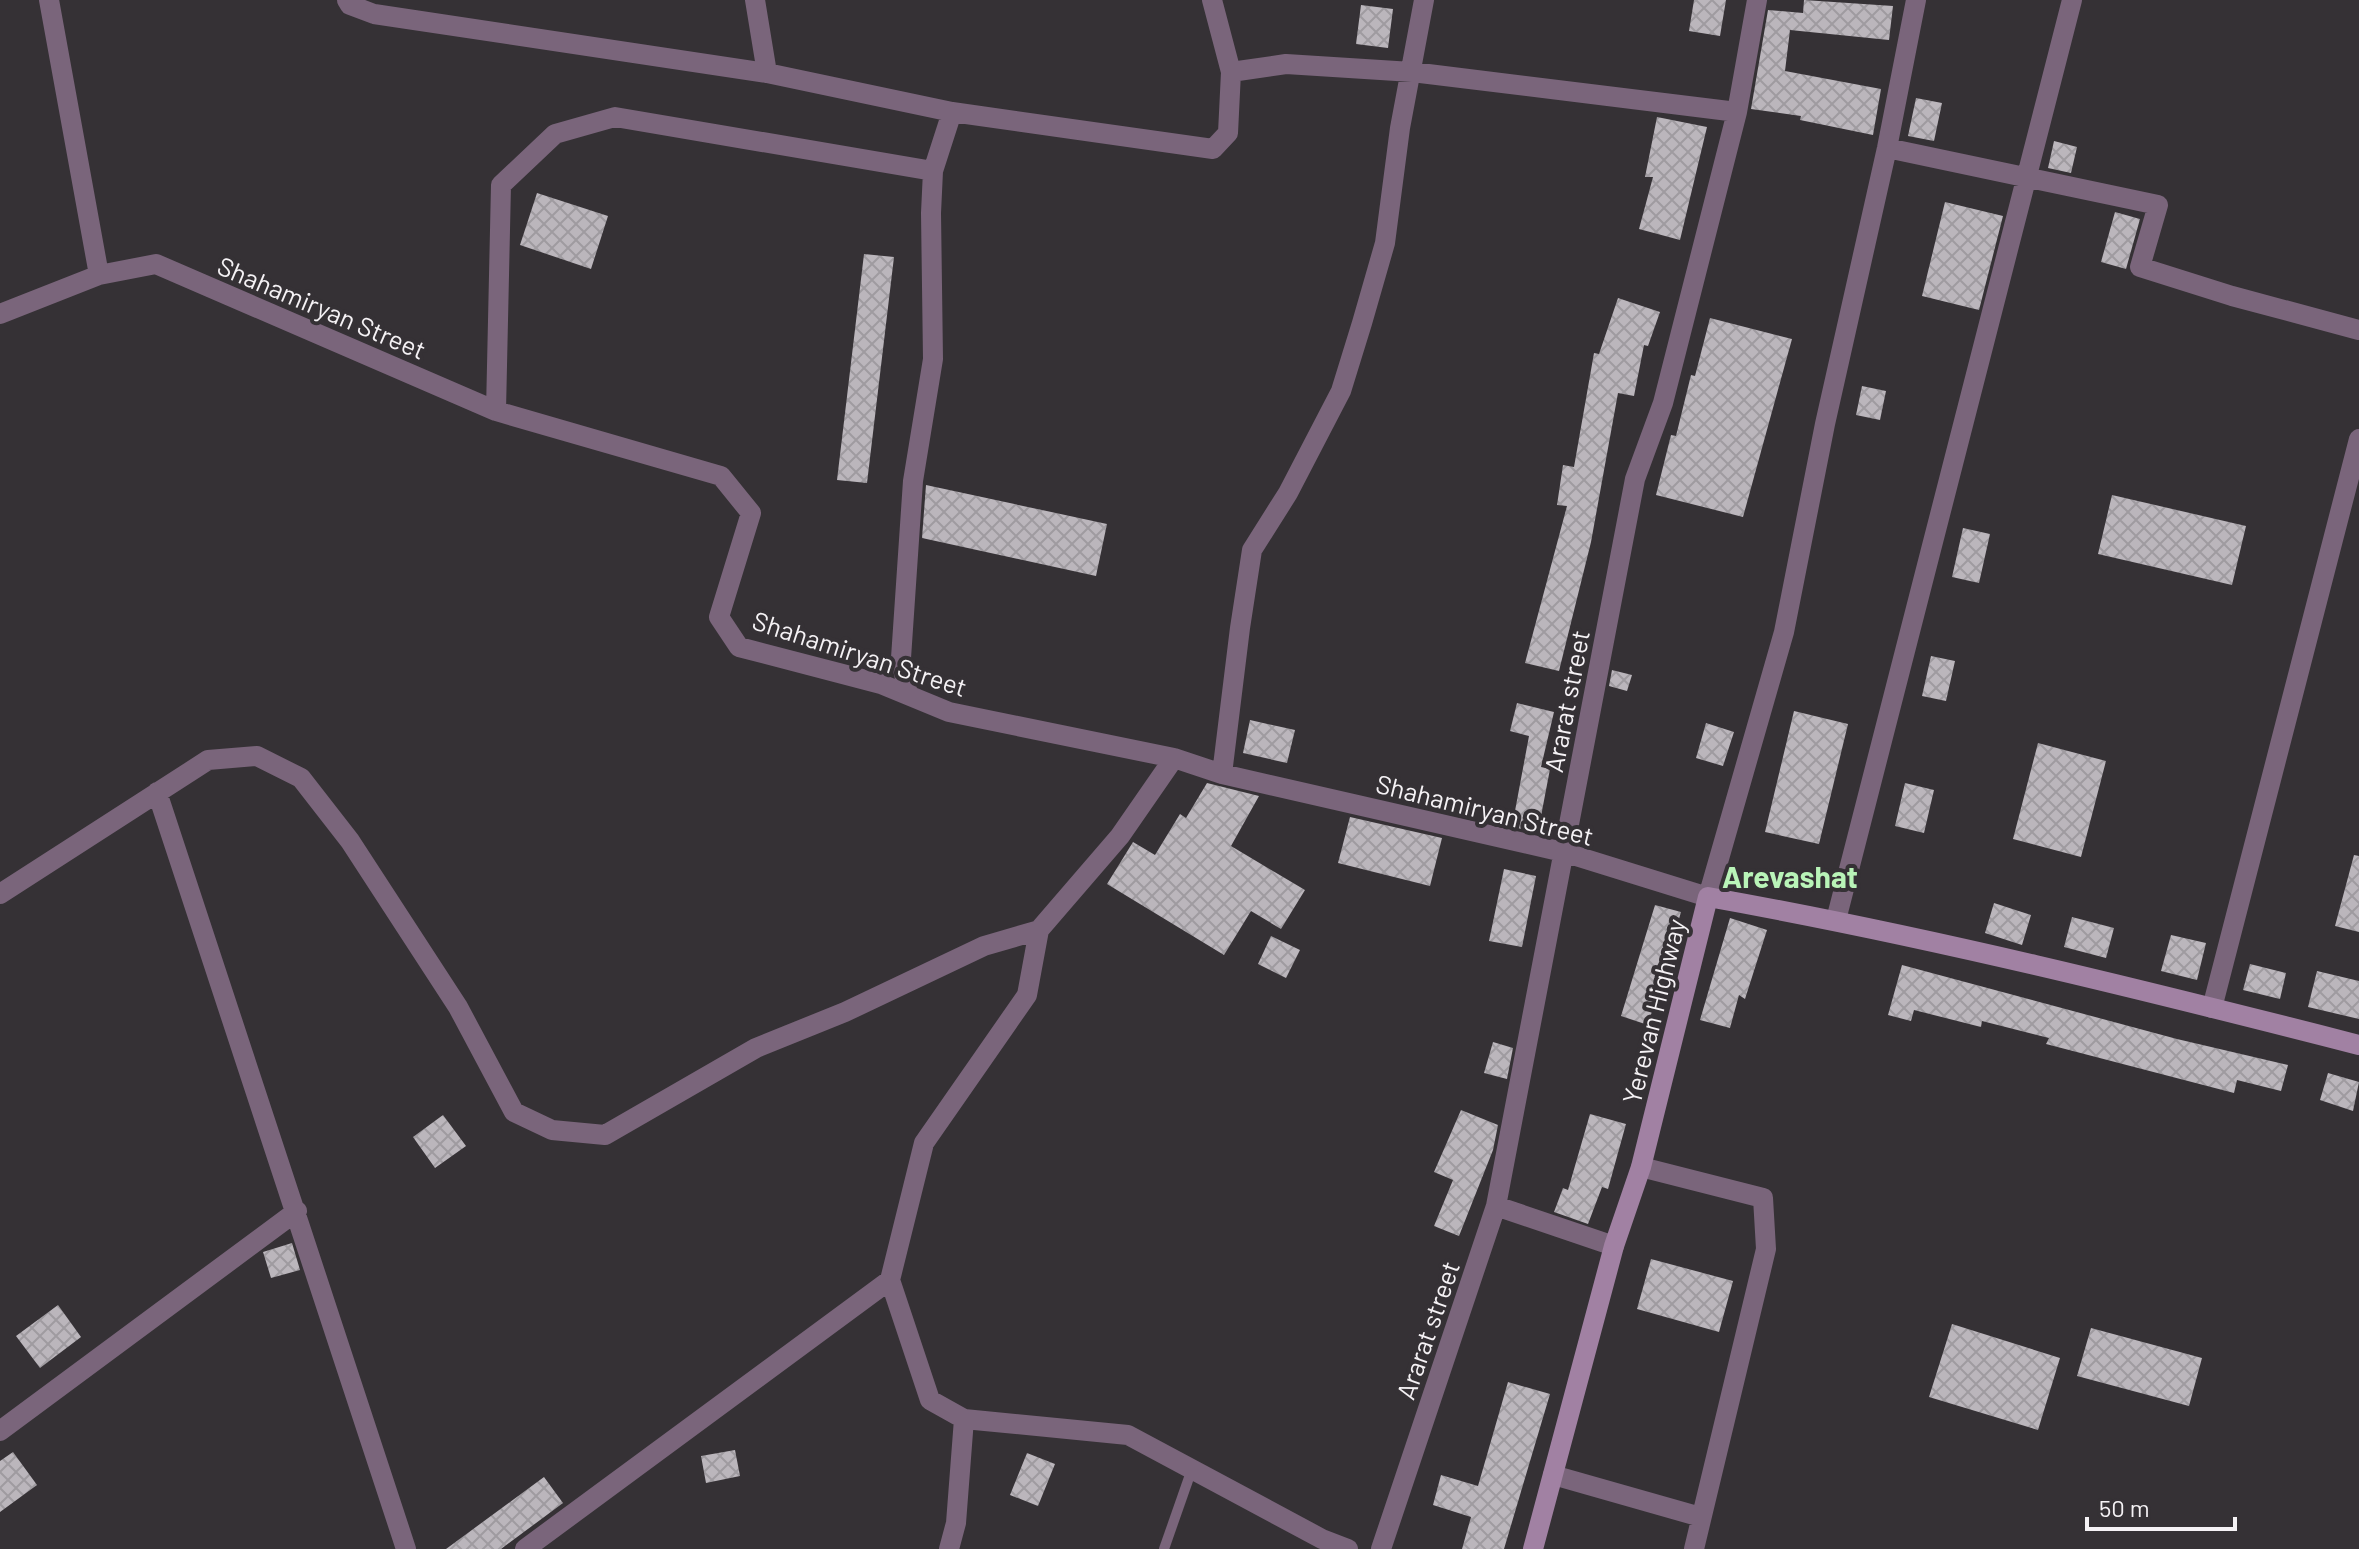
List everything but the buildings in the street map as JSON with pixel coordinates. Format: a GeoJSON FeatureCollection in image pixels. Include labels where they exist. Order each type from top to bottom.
{"type":"FeatureCollection","features":[{"type":"Feature","properties":{"kind":"main road","name":"Yerevan Highway"},"geometry":{"type":"LineString","coordinates":[[1533,1549],[1614,1246],[1641,1167],[1708,897],[1836,920],[2359,1045]]}},
{"type":"Feature","properties":{"kind":"street"},"geometry":{"type":"LineString","coordinates":[[49,0],[99,275]]}},
{"type":"Feature","properties":{"kind":"street"},"geometry":{"type":"LineString","coordinates":[[347,0],[350,5],[374,14],[767,73],[952,112],[1213,149],[1228,133],[1231,72],[1212,0]]}},
{"type":"Feature","properties":{"kind":"street"},"geometry":{"type":"LineString","coordinates":[[755,0],[767,73]]}},
{"type":"Feature","properties":{"kind":"street"},"geometry":{"type":"LineString","coordinates":[[1222,774],[1252,550],[1288,493],[1341,391],[1385,243],[1400,128],[1424,0]]}},
{"type":"Feature","properties":{"kind":"street","name":"Ararat street"},"geometry":{"type":"LineString","coordinates":[[1381,1549],[1496,1206],[1635,479],[1663,403],[1737,112],[1757,0]]}},
{"type":"Feature","properties":{"kind":"street"},"geometry":{"type":"LineString","coordinates":[[1708,897],[1784,632],[1916,0]]}},
{"type":"Feature","properties":{"kind":"street"},"geometry":{"type":"LineString","coordinates":[[1836,920],[2072,0]]}},
{"type":"Feature","properties":{"kind":"street"},"geometry":{"type":"LineString","coordinates":[[1231,72],[1286,64],[1412,72],[1737,112]]}},
{"type":"Feature","properties":{"kind":"street"},"geometry":{"type":"LineString","coordinates":[[908,695],[901,658],[913,481],[933,359],[933,171],[952,112]]}},
{"type":"Feature","properties":{"kind":"street"},"geometry":{"type":"LineString","coordinates":[[496,411],[501,185],[555,134],[615,117],[933,171]]}},
{"type":"Feature","properties":{"kind":"street"},"geometry":{"type":"LineString","coordinates":[[1887,148],[2158,205],[2140,267],[2232,296],[2359,330]]}},
{"type":"Feature","properties":{"kind":"street","name":"Shahamiryan Street"},"geometry":{"type":"LineString","coordinates":[[0,314],[99,275],[156,264],[496,411],[721,476],[751,513],[719,617],[739,647],[881,684],[949,712],[1174,758],[1222,774],[1563,852],[1708,897]]}},
{"type":"Feature","properties":{"kind":"street"},"geometry":{"type":"LineString","coordinates":[[2212,1008],[2359,439]]}},
{"type":"Feature","properties":{"kind":"street"},"geometry":{"type":"LineString","coordinates":[[0,894],[208,760],[257,756],[301,778],[350,841],[458,1007],[514,1112],[552,1130],[605,1135],[756,1048],[845,1012],[984,946],[1039,930]]}},
{"type":"Feature","properties":{"kind":"street"},"geometry":{"type":"LineString","coordinates":[[1174,758],[1120,836],[1039,930],[1027,995],[924,1143],[890,1280],[930,1400],[964,1419],[1128,1435],[1322,1539],[1348,1549]]}},
{"type":"Feature","properties":{"kind":"street"},"geometry":{"type":"LineString","coordinates":[[157,792],[406,1549]]}},
{"type":"Feature","properties":{"kind":"street"},"geometry":{"type":"LineString","coordinates":[[1641,1167],[1763,1198],[1766,1249],[1694,1549]]}},
{"type":"Feature","properties":{"kind":"street"},"geometry":{"type":"LineString","coordinates":[[1496,1206],[1614,1246]]}},
{"type":"Feature","properties":{"kind":"street"},"geometry":{"type":"LineString","coordinates":[[0,1431],[297,1211]]}},
{"type":"Feature","properties":{"kind":"street"},"geometry":{"type":"LineString","coordinates":[[525,1549],[890,1280]]}},
{"type":"Feature","properties":{"kind":"street"},"geometry":{"type":"LineString","coordinates":[[949,1549],[956,1523],[964,1419]]}},
{"type":"Feature","properties":{"kind":"street"},"geometry":{"type":"LineString","coordinates":[[1553,1475],[1701,1517]]}},
{"type":"Feature","properties":{"kind":"lane"},"geometry":{"type":"LineString","coordinates":[[1164,1549],[1192,1469]]}},
{"type":"Feature","properties":{"kind":"district","name":"Arevashat"},"geometry":{"type":"Point","coordinates":[1790,876]}}]}
